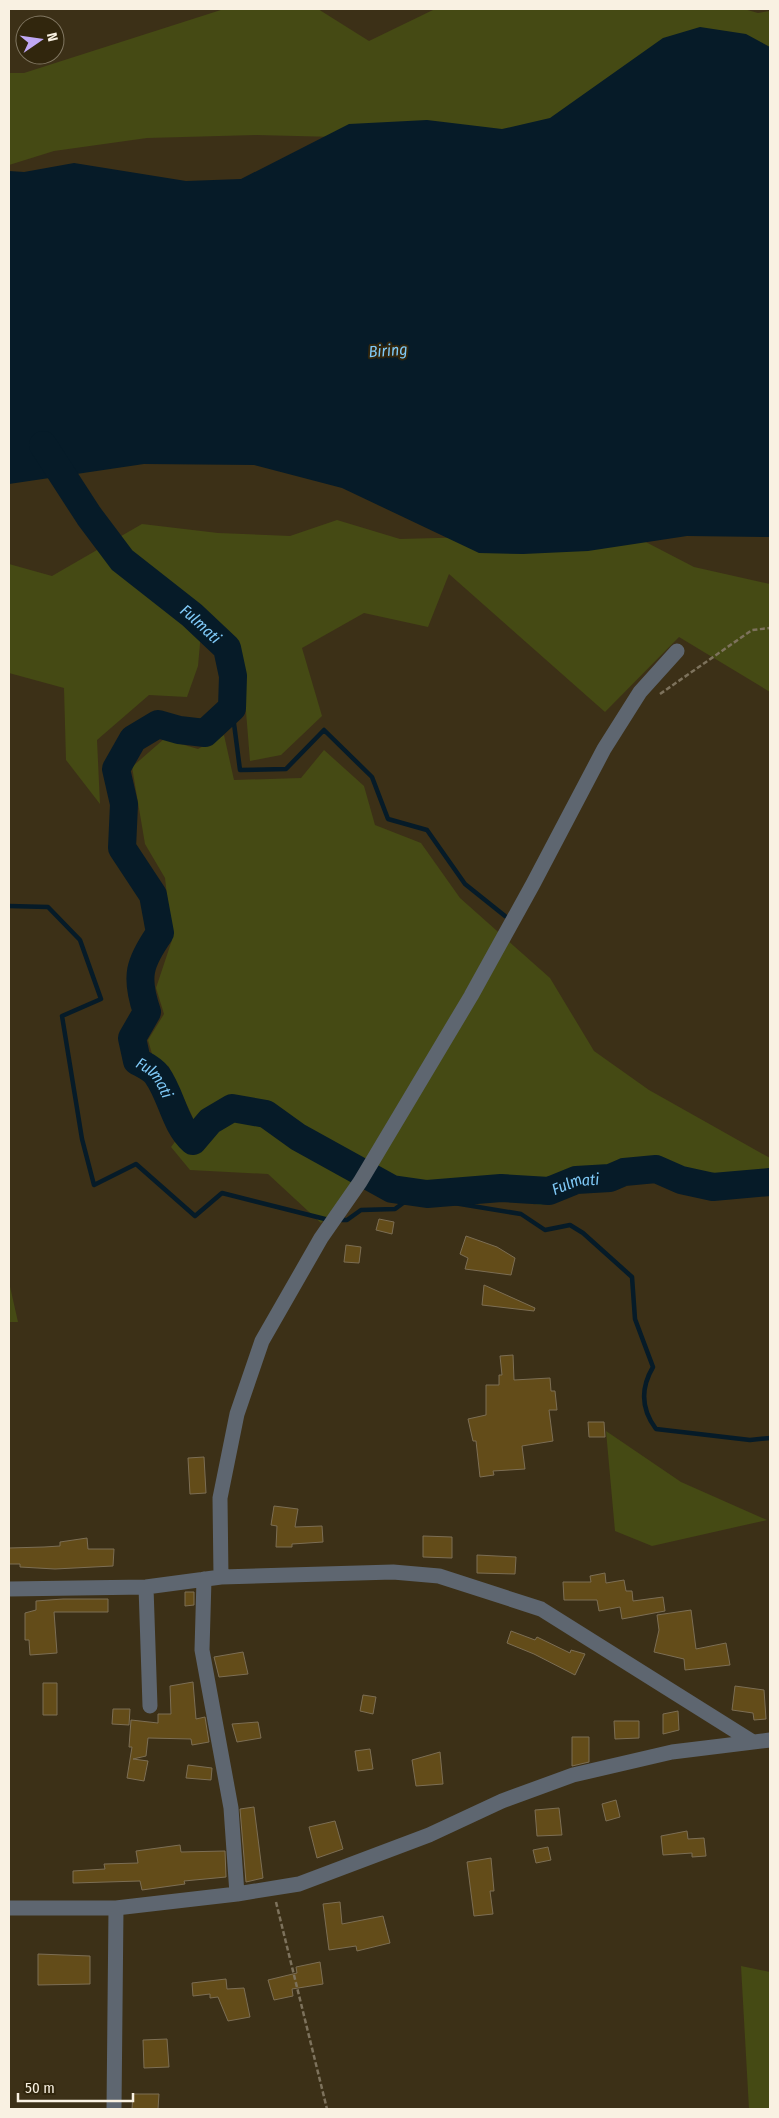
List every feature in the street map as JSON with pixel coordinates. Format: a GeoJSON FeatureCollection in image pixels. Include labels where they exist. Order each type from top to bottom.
{"type":"FeatureCollection","features":[{"type":"Feature","properties":{"kind":"street"},"geometry":{"type":"LineString","coordinates":[[221,1578],[220,1498],[237,1414],[262,1341],[321,1238],[400,1116],[475,987],[533,884],[604,749],[640,692],[677,651]]}},
{"type":"Feature","properties":{"kind":"street"},"geometry":{"type":"LineString","coordinates":[[9,1589],[146,1587],[204,1579],[393,1572],[439,1576],[542,1609],[753,1742]]}},
{"type":"Feature","properties":{"kind":"street"},"geometry":{"type":"LineString","coordinates":[[204,1579],[202,1650],[227,1782],[237,1894]]}},
{"type":"Feature","properties":{"kind":"street"},"geometry":{"type":"LineString","coordinates":[[146,1587],[150,1706]]}},
{"type":"Feature","properties":{"kind":"street"},"geometry":{"type":"LineString","coordinates":[[9,1908],[116,1908],[237,1894],[299,1884],[392,1850],[502,1801],[573,1774],[672,1752],[770,1740]]}},
{"type":"Feature","properties":{"kind":"street"},"geometry":{"type":"LineString","coordinates":[[114,2109],[116,1908]]}},
{"type":"Feature","properties":{"kind":"path"},"geometry":{"type":"LineString","coordinates":[[654,698],[752,630],[770,628]]}},
{"type":"Feature","properties":{"kind":"path"},"geometry":{"type":"LineString","coordinates":[[272,1888],[326,2109]]}},
{"type":"Feature","properties":{"kind":"green space"},"geometry":{"type":"Polygon","coordinates":[[[224,9],[318,9],[369,41],[435,9],[744,9],[758,13],[770,11],[770,226],[377,138],[256,135],[147,138],[54,151],[9,165],[9,73],[24,73],[49,65],[65,65],[65,60],[224,9]]]}},
{"type":"Feature","properties":{"kind":"green space"},"geometry":{"type":"Polygon","coordinates":[[[337,520],[400,539],[512,536],[638,538],[694,567],[770,584],[770,692],[679,637],[605,712],[449,574],[428,627],[364,613],[302,648],[322,716],[281,755],[250,761],[242,662],[234,636],[203,610],[198,666],[187,697],[149,695],[97,740],[100,804],[66,760],[64,688],[9,673],[9,564],[52,576],[142,524],[218,533],[290,536],[337,520]]]}},
{"type":"Feature","properties":{"kind":"green space"},"geometry":{"type":"Polygon","coordinates":[[[224,735],[234,780],[301,778],[324,750],[364,786],[375,825],[421,843],[460,898],[550,978],[594,1051],[649,1090],[770,1158],[770,1175],[760,1183],[713,1187],[681,1180],[656,1169],[541,1205],[390,1182],[371,1170],[321,1223],[268,1174],[190,1170],[171,1147],[193,1118],[169,1067],[152,1054],[148,1040],[164,1014],[156,988],[172,940],[165,878],[145,844],[132,767],[164,739],[198,749],[224,735]]]}},
{"type":"Feature","properties":{"kind":"green space"},"geometry":{"type":"Polygon","coordinates":[[[9,1282],[18,1322],[9,1322],[9,1282]]]}},
{"type":"Feature","properties":{"kind":"green space"},"geometry":{"type":"Polygon","coordinates":[[[606,1431],[681,1482],[767,1520],[652,1546],[615,1531],[606,1431]]]}},
{"type":"Feature","properties":{"kind":"green space"},"geometry":{"type":"Polygon","coordinates":[[[741,1966],[770,1972],[770,2109],[749,2109],[741,1966]]]}},
{"type":"Feature","properties":{"kind":"water","name":"Biring"},"geometry":{"type":"Polygon","coordinates":[[[700,27],[746,34],[770,47],[770,537],[687,536],[588,551],[523,554],[479,553],[342,488],[254,465],[144,464],[9,484],[9,171],[24,172],[74,163],[186,181],[241,179],[349,124],[427,120],[502,129],[550,118],[663,38],[700,27]]]}},
{"type":"Feature","properties":{"kind":"building"},"geometry":{"type":"Polygon","coordinates":[[[379,1219],[394,1222],[392,1234],[376,1230],[379,1219]]]}},
{"type":"Feature","properties":{"kind":"building"},"geometry":{"type":"Polygon","coordinates":[[[466,1236],[497,1247],[515,1258],[511,1275],[465,1269],[468,1258],[460,1254],[466,1236]]]}},
{"type":"Feature","properties":{"kind":"building"},"geometry":{"type":"Polygon","coordinates":[[[346,1245],[361,1247],[359,1263],[344,1262],[346,1245]]]}},
{"type":"Feature","properties":{"kind":"building"},"geometry":{"type":"Polygon","coordinates":[[[484,1285],[535,1308],[534,1311],[482,1305],[484,1285]]]}},
{"type":"Feature","properties":{"kind":"building"},"geometry":{"type":"Polygon","coordinates":[[[513,1355],[514,1380],[550,1378],[551,1391],[555,1391],[557,1410],[549,1410],[553,1441],[522,1446],[525,1469],[493,1471],[494,1475],[480,1477],[476,1441],[473,1441],[468,1419],[486,1415],[486,1385],[499,1385],[499,1375],[502,1375],[500,1356],[513,1355]]]}},
{"type":"Feature","properties":{"kind":"building"},"geometry":{"type":"Polygon","coordinates":[[[588,1422],[604,1422],[605,1437],[589,1437],[588,1422]]]}},
{"type":"Feature","properties":{"kind":"building"},"geometry":{"type":"Polygon","coordinates":[[[204,1457],[206,1493],[190,1494],[188,1458],[204,1457]]]}},
{"type":"Feature","properties":{"kind":"building"},"geometry":{"type":"Polygon","coordinates":[[[274,1506],[298,1509],[295,1527],[322,1526],[323,1542],[292,1544],[292,1547],[276,1547],[277,1526],[271,1525],[274,1506]]]}},
{"type":"Feature","properties":{"kind":"building"},"geometry":{"type":"Polygon","coordinates":[[[423,1536],[452,1537],[452,1558],[423,1557],[423,1536]]]}},
{"type":"Feature","properties":{"kind":"building"},"geometry":{"type":"Polygon","coordinates":[[[87,1538],[88,1549],[114,1549],[113,1566],[55,1569],[20,1567],[20,1564],[9,1564],[9,1548],[60,1546],[60,1542],[87,1538]]]}},
{"type":"Feature","properties":{"kind":"building"},"geometry":{"type":"Polygon","coordinates":[[[477,1555],[516,1557],[515,1574],[477,1573],[477,1555]]]}},
{"type":"Feature","properties":{"kind":"building"},"geometry":{"type":"Polygon","coordinates":[[[605,1573],[606,1583],[624,1580],[626,1591],[632,1591],[633,1601],[663,1597],[665,1611],[622,1619],[620,1607],[599,1611],[597,1600],[564,1600],[563,1582],[591,1582],[590,1576],[605,1573]]]}},
{"type":"Feature","properties":{"kind":"building"},"geometry":{"type":"Polygon","coordinates":[[[185,1592],[194,1592],[194,1605],[185,1606],[185,1592]]]}},
{"type":"Feature","properties":{"kind":"building"},"geometry":{"type":"Polygon","coordinates":[[[108,1599],[108,1612],[54,1612],[57,1653],[30,1655],[29,1640],[25,1640],[25,1613],[36,1610],[36,1601],[108,1599]]]}},
{"type":"Feature","properties":{"kind":"building"},"geometry":{"type":"Polygon","coordinates":[[[691,1610],[696,1649],[726,1643],[730,1665],[685,1670],[684,1659],[654,1652],[659,1630],[657,1615],[691,1610]]]}},
{"type":"Feature","properties":{"kind":"building"},"geometry":{"type":"Polygon","coordinates":[[[511,1631],[535,1640],[537,1637],[570,1653],[571,1650],[585,1654],[575,1675],[534,1654],[507,1643],[511,1631]]]}},
{"type":"Feature","properties":{"kind":"building"},"geometry":{"type":"Polygon","coordinates":[[[243,1652],[248,1674],[219,1677],[214,1657],[243,1652]]]}},
{"type":"Feature","properties":{"kind":"building"},"geometry":{"type":"Polygon","coordinates":[[[193,1682],[196,1719],[205,1717],[209,1742],[192,1745],[191,1739],[148,1738],[146,1756],[133,1759],[148,1761],[144,1781],[127,1778],[132,1747],[129,1747],[131,1720],[158,1723],[158,1714],[171,1714],[170,1686],[193,1682]]]}},
{"type":"Feature","properties":{"kind":"building"},"geometry":{"type":"Polygon","coordinates":[[[43,1683],[57,1683],[57,1715],[43,1715],[43,1683]]]}},
{"type":"Feature","properties":{"kind":"building"},"geometry":{"type":"Polygon","coordinates":[[[735,1686],[764,1690],[766,1719],[754,1720],[753,1713],[732,1710],[735,1686]]]}},
{"type":"Feature","properties":{"kind":"building"},"geometry":{"type":"Polygon","coordinates":[[[363,1695],[376,1697],[373,1714],[360,1711],[363,1695]]]}},
{"type":"Feature","properties":{"kind":"building"},"geometry":{"type":"Polygon","coordinates":[[[113,1709],[130,1709],[129,1725],[112,1724],[113,1709]]]}},
{"type":"Feature","properties":{"kind":"building"},"geometry":{"type":"Polygon","coordinates":[[[678,1711],[679,1730],[663,1734],[663,1714],[678,1711]]]}},
{"type":"Feature","properties":{"kind":"building"},"geometry":{"type":"Polygon","coordinates":[[[614,1721],[639,1721],[639,1738],[615,1739],[614,1721]]]}},
{"type":"Feature","properties":{"kind":"building"},"geometry":{"type":"Polygon","coordinates":[[[258,1722],[261,1738],[237,1742],[232,1724],[258,1722]]]}},
{"type":"Feature","properties":{"kind":"building"},"geometry":{"type":"Polygon","coordinates":[[[572,1737],[589,1737],[589,1762],[572,1766],[572,1737]]]}},
{"type":"Feature","properties":{"kind":"building"},"geometry":{"type":"Polygon","coordinates":[[[370,1749],[373,1769],[358,1771],[355,1751],[370,1749]]]}},
{"type":"Feature","properties":{"kind":"building"},"geometry":{"type":"Polygon","coordinates":[[[440,1752],[443,1784],[416,1786],[412,1760],[440,1752]]]}},
{"type":"Feature","properties":{"kind":"building"},"geometry":{"type":"Polygon","coordinates":[[[188,1765],[212,1768],[211,1780],[186,1778],[188,1765]]]}},
{"type":"Feature","properties":{"kind":"building"},"geometry":{"type":"Polygon","coordinates":[[[616,1800],[620,1817],[606,1821],[602,1804],[616,1800]]]}},
{"type":"Feature","properties":{"kind":"building"},"geometry":{"type":"Polygon","coordinates":[[[254,1807],[263,1878],[246,1882],[240,1809],[254,1807]]]}},
{"type":"Feature","properties":{"kind":"building"},"geometry":{"type":"Polygon","coordinates":[[[559,1808],[562,1835],[537,1836],[535,1810],[559,1808]]]}},
{"type":"Feature","properties":{"kind":"building"},"geometry":{"type":"Polygon","coordinates":[[[335,1821],[343,1849],[317,1858],[309,1827],[335,1821]]]}},
{"type":"Feature","properties":{"kind":"building"},"geometry":{"type":"Polygon","coordinates":[[[687,1831],[688,1839],[704,1838],[706,1856],[692,1857],[692,1853],[663,1855],[661,1836],[687,1831]]]}},
{"type":"Feature","properties":{"kind":"building"},"geometry":{"type":"Polygon","coordinates":[[[180,1845],[181,1852],[225,1851],[226,1877],[184,1881],[185,1884],[142,1890],[140,1881],[73,1883],[73,1871],[105,1869],[104,1864],[138,1863],[136,1851],[180,1845]]]}},
{"type":"Feature","properties":{"kind":"building"},"geometry":{"type":"Polygon","coordinates":[[[548,1847],[551,1860],[536,1863],[533,1850],[548,1847]]]}},
{"type":"Feature","properties":{"kind":"building"},"geometry":{"type":"Polygon","coordinates":[[[491,1858],[494,1891],[490,1891],[493,1914],[474,1916],[467,1862],[491,1858]]]}},
{"type":"Feature","properties":{"kind":"building"},"geometry":{"type":"Polygon","coordinates":[[[340,1902],[342,1924],[383,1916],[390,1943],[357,1951],[356,1946],[329,1950],[323,1904],[340,1902]]]}},
{"type":"Feature","properties":{"kind":"building"},"geometry":{"type":"Polygon","coordinates":[[[38,1954],[90,1956],[90,1984],[38,1985],[38,1954]]]}},
{"type":"Feature","properties":{"kind":"building"},"geometry":{"type":"Polygon","coordinates":[[[320,1962],[323,1984],[292,1989],[293,1996],[274,2000],[268,1980],[297,1973],[296,1967],[320,1962]]]}},
{"type":"Feature","properties":{"kind":"building"},"geometry":{"type":"Polygon","coordinates":[[[226,1979],[227,1989],[244,1988],[250,2017],[228,2021],[218,1997],[210,1998],[210,1994],[193,1996],[192,1983],[226,1979]]]}},
{"type":"Feature","properties":{"kind":"building"},"geometry":{"type":"Polygon","coordinates":[[[167,2039],[169,2067],[144,2068],[143,2040],[167,2039]]]}},
{"type":"Feature","properties":{"kind":"building"},"geometry":{"type":"Polygon","coordinates":[[[133,2094],[159,2094],[158,2109],[132,2109],[133,2094]]]}},
{"type":"Feature","properties":{"kind":"waterway","name":"Fulmati"},"geometry":{"type":"LineString","coordinates":[[43,445],[89,516],[122,560],[192,615],[227,648],[233,676],[232,708],[205,733],[179,730],[158,724],[133,739],[116,769],[124,804],[122,848],[153,895],[160,933],[143,962],[140,980],[147,1012],[132,1038],[137,1061],[157,1075],[181,1126],[193,1141],[210,1121],[232,1108],[266,1114],[298,1137],[392,1189],[427,1194],[501,1188],[549,1191],[576,1180],[610,1178],[624,1172],[656,1169],[681,1180],[713,1187],[770,1182]]}},
{"type":"Feature","properties":{"kind":"waterway"},"geometry":{"type":"LineString","coordinates":[[232,708],[240,770],[286,769],[324,730],[372,777],[388,819],[427,830],[465,884],[505,916]]}},
{"type":"Feature","properties":{"kind":"waterway"},"geometry":{"type":"LineString","coordinates":[[9,906],[48,907],[80,940],[101,999],[62,1016],[82,1139],[94,1185],[136,1164],[195,1216],[222,1193],[329,1220]]}},
{"type":"Feature","properties":{"kind":"waterway"},"geometry":{"type":"LineString","coordinates":[[337,1220],[347,1220],[361,1210],[395,1209],[418,1192],[448,1202],[521,1214],[545,1230],[570,1225],[583,1233],[632,1277],[635,1319],[653,1367],[644,1391],[645,1406],[647,1414],[656,1429],[750,1440],[770,1438]]}}]}
